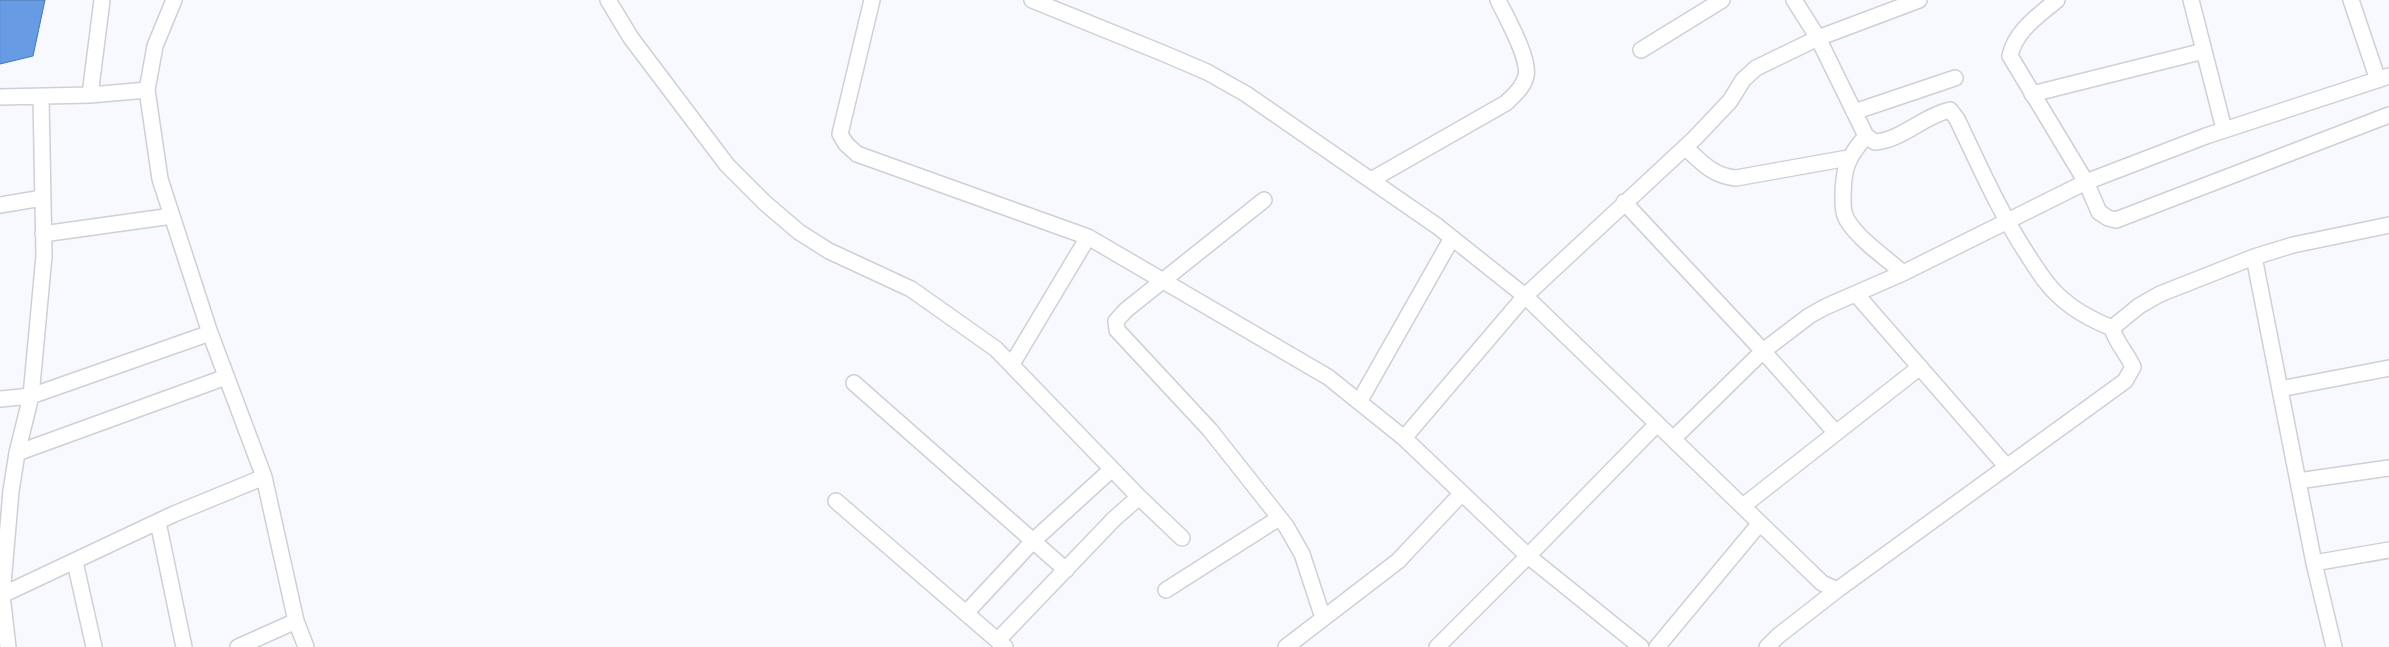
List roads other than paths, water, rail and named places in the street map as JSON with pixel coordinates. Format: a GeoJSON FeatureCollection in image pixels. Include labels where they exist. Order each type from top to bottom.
{"type":"FeatureCollection","features":[{"type":"Feature","properties":{"kind":"street"},"geometry":{"type":"LineString","coordinates":[[90,95],[102,0]]}},
{"type":"Feature","properties":{"kind":"street"},"geometry":{"type":"LineString","coordinates":[[174,0],[155,46],[147,90],[160,179],[210,333],[264,477],[296,621],[306,647]]}},
{"type":"Feature","properties":{"kind":"street"},"geometry":{"type":"LineString","coordinates":[[608,0],[631,38],[727,165],[772,209],[799,232],[829,252],[911,289],[996,348],[1139,497],[1182,538]]}},
{"type":"Feature","properties":{"kind":"street"},"geometry":{"type":"LineString","coordinates":[[872,0],[840,134],[846,144],[857,154],[1088,237],[1328,377],[1404,438],[1528,556],[1641,647]]}},
{"type":"Feature","properties":{"kind":"street"},"geometry":{"type":"LineString","coordinates":[[1371,180],[1506,103],[1521,88],[1526,75],[1525,62],[1498,0]]}},
{"type":"Feature","properties":{"kind":"street"},"geometry":{"type":"LineString","coordinates":[[1640,50],[1722,0]]}},
{"type":"Feature","properties":{"kind":"street"},"geometry":{"type":"LineString","coordinates":[[1794,0],[1818,38],[1866,136],[1875,142],[1886,141],[1937,113],[1950,110],[1957,119],[2005,220],[2044,280],[2059,296],[2091,320],[2112,328]]}},
{"type":"Feature","properties":{"kind":"street"},"geometry":{"type":"LineString","coordinates":[[1404,438],[1525,296],[1716,117],[1730,101],[1743,80],[1756,68],[1818,38],[1919,0]]}},
{"type":"Feature","properties":{"kind":"street"},"geometry":{"type":"LineString","coordinates":[[2056,0],[2024,28],[2013,44],[2010,56],[2086,182],[2099,212],[2116,220],[2389,115]]}},
{"type":"Feature","properties":{"kind":"street"},"geometry":{"type":"LineString","coordinates":[[2191,0],[2224,130]]}},
{"type":"Feature","properties":{"kind":"street"},"geometry":{"type":"LineString","coordinates":[[1674,438],[1763,351],[1809,316],[1903,273],[2005,220],[2086,182],[2224,130],[2384,78],[2351,0]]}},
{"type":"Feature","properties":{"kind":"street"},"geometry":{"type":"LineString","coordinates":[[1038,1],[1207,72],[1246,94],[1452,238],[1525,296],[1822,583],[1837,590]]}},
{"type":"Feature","properties":{"kind":"street"},"geometry":{"type":"LineString","coordinates":[[2032,94],[2204,52]]}},
{"type":"Feature","properties":{"kind":"street"},"geometry":{"type":"LineString","coordinates":[[1854,112],[1955,78]]}},
{"type":"Feature","properties":{"kind":"street"},"geometry":{"type":"LineString","coordinates":[[0,97],[90,95],[147,90]]}},
{"type":"Feature","properties":{"kind":"street"},"geometry":{"type":"LineString","coordinates":[[8,647],[3,624],[2,594],[6,492],[31,396],[44,256],[41,97]]}},
{"type":"Feature","properties":{"kind":"street"},"geometry":{"type":"LineString","coordinates":[[1866,136],[1848,158],[1843,173],[1843,212],[1848,223],[1903,273]]}},
{"type":"Feature","properties":{"kind":"street"},"geometry":{"type":"LineString","coordinates":[[1685,147],[1712,172],[1723,177],[1736,178],[1848,158]]}},
{"type":"Feature","properties":{"kind":"street"},"geometry":{"type":"LineString","coordinates":[[0,205],[42,198]]}},
{"type":"Feature","properties":{"kind":"street"},"geometry":{"type":"LineString","coordinates":[[1264,200],[1126,310],[1116,321],[1117,330],[1210,430],[1279,518],[1302,554],[1323,618]]}},
{"type":"Feature","properties":{"kind":"street"},"geometry":{"type":"LineString","coordinates":[[1624,202],[1763,351],[1836,433]]}},
{"type":"Feature","properties":{"kind":"street"},"geometry":{"type":"LineString","coordinates":[[43,234],[172,216]]}},
{"type":"Feature","properties":{"kind":"street"},"geometry":{"type":"LineString","coordinates":[[2112,328],[2139,306],[2160,294],[2254,257],[2293,245],[2389,225]]}},
{"type":"Feature","properties":{"kind":"street"},"geometry":{"type":"LineString","coordinates":[[1012,364],[1088,237]]}},
{"type":"Feature","properties":{"kind":"street"},"geometry":{"type":"LineString","coordinates":[[1360,402],[1452,238]]}},
{"type":"Feature","properties":{"kind":"street"},"geometry":{"type":"LineString","coordinates":[[2254,257],[2314,563],[2334,647]]}},
{"type":"Feature","properties":{"kind":"street"},"geometry":{"type":"LineString","coordinates":[[1856,294],[2006,466]]}},
{"type":"Feature","properties":{"kind":"street"},"geometry":{"type":"LineString","coordinates":[[1767,647],[1778,636],[1837,590],[2125,381],[2133,367],[2129,357],[2116,340],[2112,328]]}},
{"type":"Feature","properties":{"kind":"street"},"geometry":{"type":"LineString","coordinates":[[0,399],[31,396],[210,333]]}},
{"type":"Feature","properties":{"kind":"street"},"geometry":{"type":"LineString","coordinates":[[1744,506],[1920,367]]}},
{"type":"Feature","properties":{"kind":"street"},"geometry":{"type":"LineString","coordinates":[[2280,389],[2389,368]]}},
{"type":"Feature","properties":{"kind":"street"},"geometry":{"type":"LineString","coordinates":[[17,452],[226,376]]}},
{"type":"Feature","properties":{"kind":"street"},"geometry":{"type":"LineString","coordinates":[[854,383],[1066,570]]}},
{"type":"Feature","properties":{"kind":"street"},"geometry":{"type":"LineString","coordinates":[[1437,647],[1657,424]]}},
{"type":"Feature","properties":{"kind":"street"},"geometry":{"type":"LineString","coordinates":[[2298,481],[2389,468]]}},
{"type":"Feature","properties":{"kind":"street"},"geometry":{"type":"LineString","coordinates":[[966,613],[1033,541],[1112,469]]}},
{"type":"Feature","properties":{"kind":"street"},"geometry":{"type":"LineString","coordinates":[[2,594],[76,562],[158,522],[264,477]]}},
{"type":"Feature","properties":{"kind":"street"},"geometry":{"type":"LineString","coordinates":[[1286,647],[1398,561],[1462,493]]}},
{"type":"Feature","properties":{"kind":"street"},"geometry":{"type":"LineString","coordinates":[[836,502],[1001,644],[1066,570],[1114,519],[1139,497]]}},
{"type":"Feature","properties":{"kind":"street"},"geometry":{"type":"LineString","coordinates":[[1166,590],[1279,518]]}},
{"type":"Feature","properties":{"kind":"street"},"geometry":{"type":"LineString","coordinates":[[158,522],[184,647]]}},
{"type":"Feature","properties":{"kind":"street"},"geometry":{"type":"LineString","coordinates":[[1656,647],[1760,523]]}},
{"type":"Feature","properties":{"kind":"street"},"geometry":{"type":"LineString","coordinates":[[2314,563],[2389,550]]}},
{"type":"Feature","properties":{"kind":"street"},"geometry":{"type":"LineString","coordinates":[[76,562],[94,647]]}},
{"type":"Feature","properties":{"kind":"street"},"geometry":{"type":"LineString","coordinates":[[238,647],[296,621]]}},
{"type":"Feature","properties":{"kind":"water"},"geometry":{"type":"Polygon","coordinates":[[[0,0],[45,0],[33,56],[0,64],[0,0]]]}}]}
